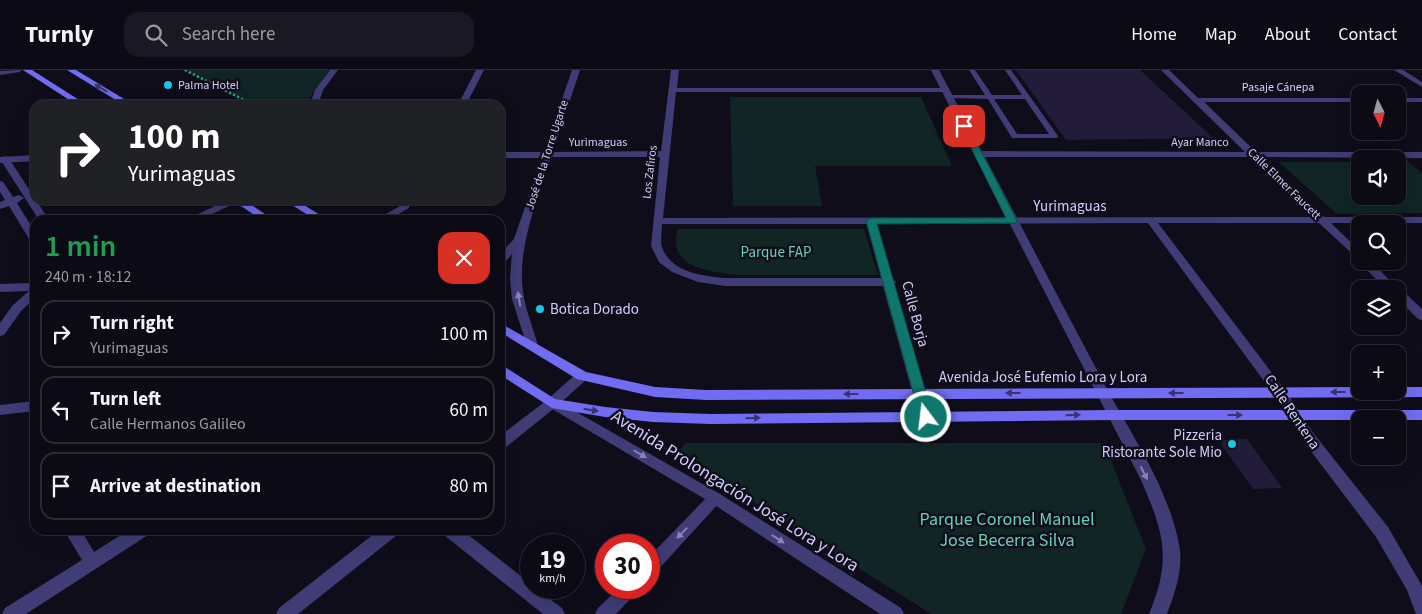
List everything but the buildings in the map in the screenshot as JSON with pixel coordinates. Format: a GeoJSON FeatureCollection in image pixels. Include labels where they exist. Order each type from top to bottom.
{"type":"FeatureCollection","features":[{"type":"Feature","properties":{"kind":"main road"},"geometry":{"type":"LineString","coordinates":[[27,70],[75,100]]}},
{"type":"Feature","properties":{"kind":"main road"},"geometry":{"type":"LineString","coordinates":[[71,70],[122,100]]}},
{"type":"Feature","properties":{"kind":"main road"},"geometry":{"type":"LineString","coordinates":[[245,205],[261,215]]}},
{"type":"Feature","properties":{"kind":"main road"},"geometry":{"type":"LineString","coordinates":[[298,205],[314,215]]}},
{"type":"Feature","properties":{"kind":"main road","name":"Avenida José Eufemio Lora y Lora"},"geometry":{"type":"LineString","coordinates":[[505,330],[582,376],[618,386],[655,392],[706,395],[1422,392]]}},
{"type":"Feature","properties":{"kind":"main road"},"geometry":{"type":"LineString","coordinates":[[505,372],[552,403],[605,412],[662,417],[710,419],[1112,415],[1422,415]]}},
{"type":"Feature","properties":{"kind":"street"},"geometry":{"type":"LineString","coordinates":[[2,74],[17,70]]}},
{"type":"Feature","properties":{"kind":"street"},"geometry":{"type":"LineString","coordinates":[[315,100],[324,81],[334,70]]}},
{"type":"Feature","properties":{"kind":"street"},"geometry":{"type":"LineString","coordinates":[[465,100],[480,70]]}},
{"type":"Feature","properties":{"kind":"street","name":"José de la Torre Ugarte"},"geometry":{"type":"LineString","coordinates":[[532,346],[523,320],[516,278],[519,240],[576,70]]}},
{"type":"Feature","properties":{"kind":"street","name":"Los Zafiros"},"geometry":{"type":"LineString","coordinates":[[675,70],[657,221],[656,246],[663,260],[676,270],[698,279],[725,282],[890,282]]}},
{"type":"Feature","properties":{"kind":"street"},"geometry":{"type":"LineString","coordinates":[[936,70],[1112,415],[1145,473],[1161,510],[1171,546],[1171,581],[1158,614]]}},
{"type":"Feature","properties":{"kind":"street","name":"Calle Elmer Faucett"},"geometry":{"type":"LineString","coordinates":[[1165,70],[1351,248]]}},
{"type":"Feature","properties":{"kind":"street"},"geometry":{"type":"LineString","coordinates":[[1398,70],[1422,85]]}},
{"type":"Feature","properties":{"kind":"street"},"geometry":{"type":"LineString","coordinates":[[673,90],[948,94]]}},
{"type":"Feature","properties":{"kind":"street","name":"Pasaje Cánepa"},"geometry":{"type":"LineString","coordinates":[[1196,100],[1351,100]]}},
{"type":"Feature","properties":{"kind":"street"},"geometry":{"type":"LineString","coordinates":[[1406,100],[1422,100]]}},
{"type":"Feature","properties":{"kind":"street","name":"Yurimaguas"},"geometry":{"type":"LineString","coordinates":[[505,154],[665,154]]}},
{"type":"Feature","properties":{"kind":"street","name":"Ayar Manco"},"geometry":{"type":"LineString","coordinates":[[979,154],[1422,155]]}},
{"type":"Feature","properties":{"kind":"street"},"geometry":{"type":"LineString","coordinates":[[1410,155],[1422,163]]}},
{"type":"Feature","properties":{"kind":"street"},"geometry":{"type":"LineString","coordinates":[[3,160],[30,158]]}},
{"type":"Feature","properties":{"kind":"street"},"geometry":{"type":"LineString","coordinates":[[3,160],[30,198]]}},
{"type":"Feature","properties":{"kind":"street"},"geometry":{"type":"LineString","coordinates":[[0,184],[30,232]]}},
{"type":"Feature","properties":{"kind":"street"},"geometry":{"type":"LineString","coordinates":[[0,206],[28,195]]}},
{"type":"Feature","properties":{"kind":"street"},"geometry":{"type":"LineString","coordinates":[[202,215],[225,205]]}},
{"type":"Feature","properties":{"kind":"street"},"geometry":{"type":"LineString","coordinates":[[389,215],[404,205]]}},
{"type":"Feature","properties":{"kind":"street","name":"Yurimaguas"},"geometry":{"type":"LineString","coordinates":[[657,221],[1422,220]]}},
{"type":"Feature","properties":{"kind":"street","name":"Calle Borja"},"geometry":{"type":"LineString","coordinates":[[871,221],[890,282],[926,417]]}},
{"type":"Feature","properties":{"kind":"street","name":"Calle Rentena"},"geometry":{"type":"LineString","coordinates":[[1150,221],[1280,393],[1309,438],[1382,532],[1414,587],[1422,609]]}},
{"type":"Feature","properties":{"kind":"street","name":"José de la Torre Ugarte"},"geometry":{"type":"LineString","coordinates":[[505,255],[519,240]]}},
{"type":"Feature","properties":{"kind":"street"},"geometry":{"type":"LineString","coordinates":[[1373,270],[1384,280]]}},
{"type":"Feature","properties":{"kind":"street"},"geometry":{"type":"LineString","coordinates":[[0,288],[30,287]]}},
{"type":"Feature","properties":{"kind":"street"},"geometry":{"type":"LineString","coordinates":[[0,332],[17,308],[30,296]]}},
{"type":"Feature","properties":{"kind":"street"},"geometry":{"type":"LineString","coordinates":[[1406,301],[1422,316]]}},
{"type":"Feature","properties":{"kind":"street"},"geometry":{"type":"LineString","coordinates":[[505,440],[552,403],[582,376]]}},
{"type":"Feature","properties":{"kind":"street","name":"Avenida Prolongación José Lora y Lora"},"geometry":{"type":"LineString","coordinates":[[552,403],[715,498],[895,614]]}},
{"type":"Feature","properties":{"kind":"street"},"geometry":{"type":"LineString","coordinates":[[0,410],[30,407]]}},
{"type":"Feature","properties":{"kind":"street"},"geometry":{"type":"LineString","coordinates":[[660,556],[715,498]]}},
{"type":"Feature","properties":{"kind":"street"},"geometry":{"type":"LineString","coordinates":[[75,535],[92,562]]}},
{"type":"Feature","properties":{"kind":"street"},"geometry":{"type":"LineString","coordinates":[[11,614],[134,535]]}},
{"type":"Feature","properties":{"kind":"street"},"geometry":{"type":"LineString","coordinates":[[285,614],[385,535]]}},
{"type":"Feature","properties":{"kind":"street"},"geometry":{"type":"LineString","coordinates":[[456,535],[556,614]]}},
{"type":"Feature","properties":{"kind":"street"},"geometry":{"type":"LineString","coordinates":[[604,614],[619,599]]}},
{"type":"Feature","properties":{"kind":"lane"},"geometry":{"type":"LineString","coordinates":[[972,70],[1014,136],[1054,136],[1008,70]]}},
{"type":"Feature","properties":{"kind":"lane"},"geometry":{"type":"LineString","coordinates":[[948,94],[1027,97]]}},
{"type":"Feature","properties":{"kind":"path"},"geometry":{"type":"LineString","coordinates":[[186,70],[244,100]]}},
{"type":"Feature","properties":{"kind":"green space"},"geometry":{"type":"Polygon","coordinates":[[[182,70],[329,70],[308,100],[241,100],[182,70]]]}},
{"type":"Feature","properties":{"kind":"green space"},"geometry":{"type":"Polygon","coordinates":[[[730,97],[921,97],[952,166],[815,166],[822,206],[733,206],[730,97]]]}},
{"type":"Feature","properties":{"kind":"green space"},"geometry":{"type":"Polygon","coordinates":[[[1406,161],[1422,173],[1422,213],[1337,214],[1279,162],[1351,162],[1351,205],[1406,205],[1406,161]]]}},
{"type":"Feature","properties":{"kind":"green space","name":"Parque FAP"},"geometry":{"type":"Polygon","coordinates":[[[678,229],[864,229],[878,275],[736,275],[714,272],[692,265],[684,260],[678,252],[676,242],[678,229]]]}},
{"type":"Feature","properties":{"kind":"green space","name":"Parque Coronel Manuel Jose Becerra Silva"},"geometry":{"type":"Polygon","coordinates":[[[685,443],[1104,443],[1146,549],[1121,614],[931,614],[678,454],[685,443]]]}},
{"type":"Feature","properties":{"kind":"place","name":"Palma Hotel"},"geometry":{"type":"Point","coordinates":[168,85]}},
{"type":"Feature","properties":{"kind":"place","name":"Botica Dorado"},"geometry":{"type":"Point","coordinates":[540,309]}},
{"type":"Feature","properties":{"kind":"place","name":"Pizzeria Ristorante Sole Mio"},"geometry":{"type":"Point","coordinates":[1232,444]}},
{"type":"Feature","properties":{"kind":"route"},"geometry":{"type":"LineString","coordinates":[[926,417],[890,282],[871,221],[1013,221],[964,126]]}}]}
